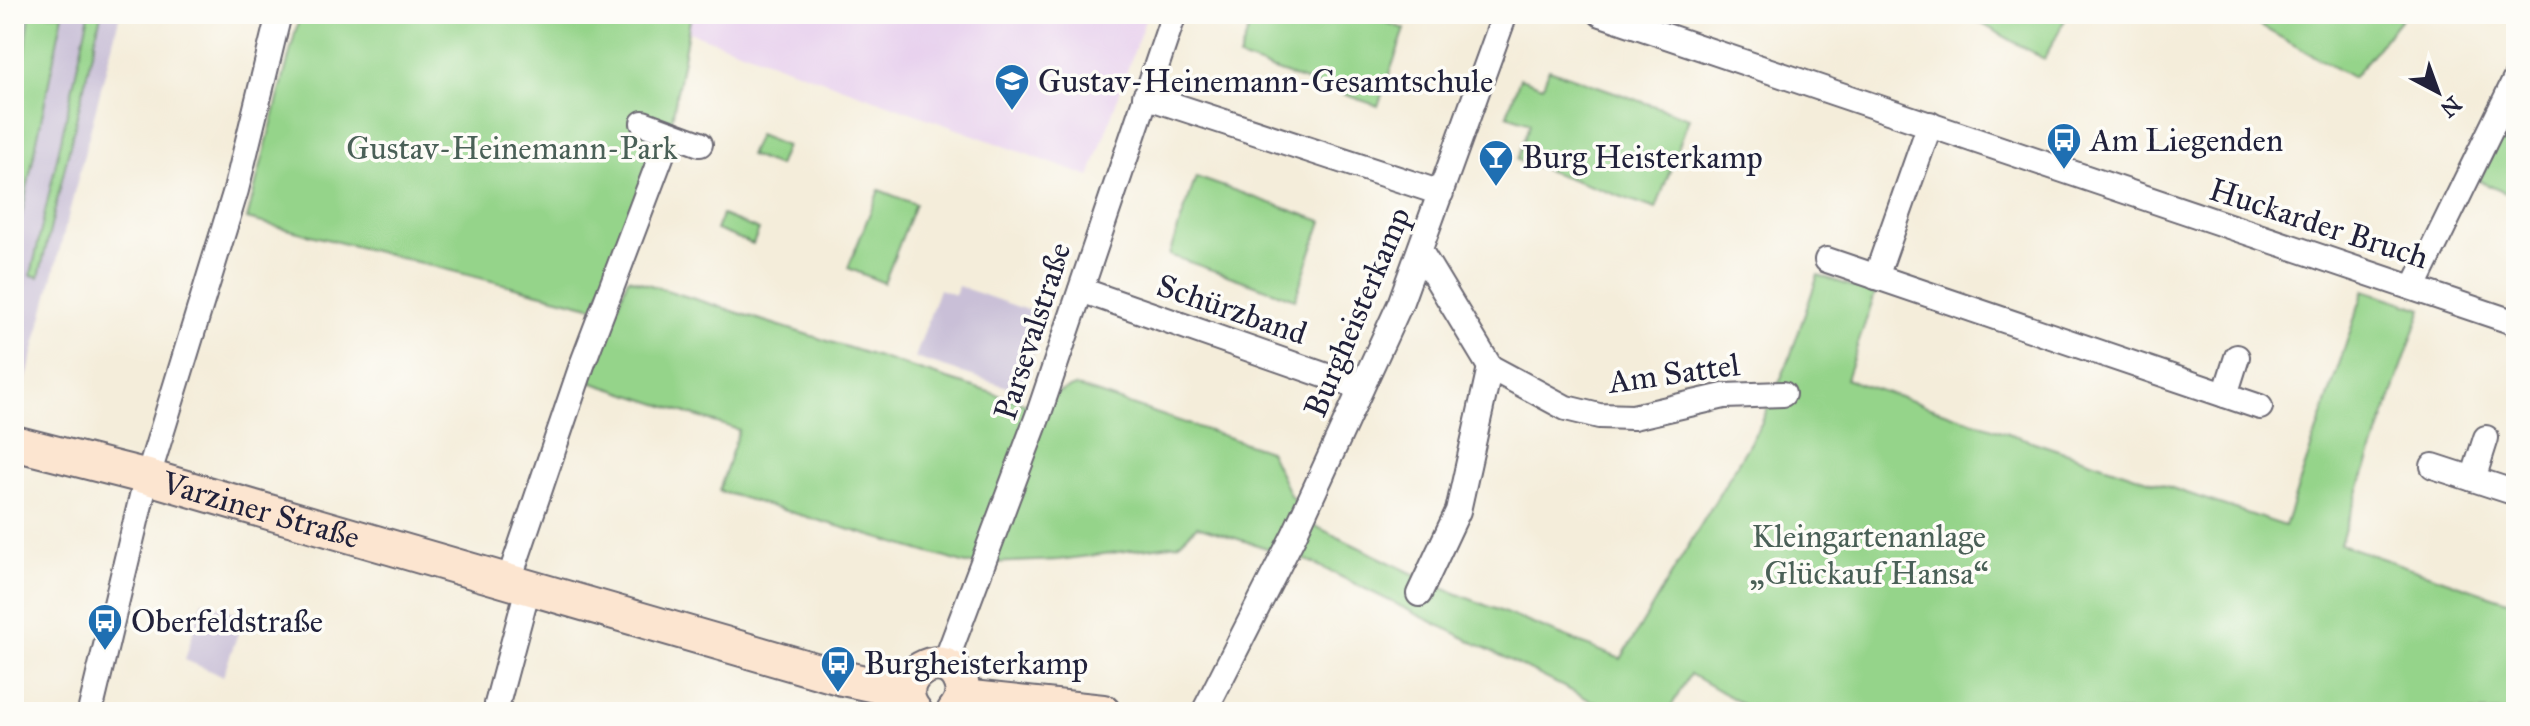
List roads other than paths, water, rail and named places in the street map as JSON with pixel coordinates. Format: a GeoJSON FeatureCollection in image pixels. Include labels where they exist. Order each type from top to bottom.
{"type":"FeatureCollection","features":[{"type":"Feature","properties":{"kind":"street"},"geometry":{"type":"LineString","coordinates":[[90,712],[148,477],[236,190],[279,14]]}},
{"type":"Feature","properties":{"kind":"street","name":"Parsevalstraße"},"geometry":{"type":"LineString","coordinates":[[944,666],[1001,520],[1174,14]]}},
{"type":"Feature","properties":{"kind":"street","name":"Burgheisterkamp"},"geometry":{"type":"LineString","coordinates":[[1204,712],[1294,535],[1361,388],[1420,251],[1505,14]]}},
{"type":"Feature","properties":{"kind":"street","name":"Huckarder Bruch"},"geometry":{"type":"LineString","coordinates":[[1601,14],[2516,323]]}},
{"type":"Feature","properties":{"kind":"street"},"geometry":{"type":"LineString","coordinates":[[2414,287],[2516,78]]}},
{"type":"Feature","properties":{"kind":"street"},"geometry":{"type":"LineString","coordinates":[[1145,96],[1441,193]]}},
{"type":"Feature","properties":{"kind":"street"},"geometry":{"type":"LineString","coordinates":[[643,123],[700,144]]}},
{"type":"Feature","properties":{"kind":"street"},"geometry":{"type":"LineString","coordinates":[[1876,277],[1930,124]]}},
{"type":"Feature","properties":{"kind":"street"},"geometry":{"type":"LineString","coordinates":[[497,704],[518,585],[582,365],[670,133]]}},
{"type":"Feature","properties":{"kind":"street"},"geometry":{"type":"LineString","coordinates":[[1419,594],[1458,511],[1490,367],[1420,251]]}},
{"type":"Feature","properties":{"kind":"street"},"geometry":{"type":"LineString","coordinates":[[1827,260],[2260,407]]}},
{"type":"Feature","properties":{"kind":"street","name":"Schürzband"},"geometry":{"type":"LineString","coordinates":[[1081,290],[1361,388]]}},
{"type":"Feature","properties":{"kind":"street"},"geometry":{"type":"LineString","coordinates":[[2225,395],[2237,357]]}},
{"type":"Feature","properties":{"kind":"street","name":"Am Sattel"},"geometry":{"type":"LineString","coordinates":[[1490,367],[1566,408],[1615,418],[1667,411],[1724,396],[1755,392],[1783,394]]}},
{"type":"Feature","properties":{"kind":"street"},"geometry":{"type":"LineString","coordinates":[[2473,479],[2486,438]]}},
{"type":"Feature","properties":{"kind":"street","name":"Varziner Straße"},"geometry":{"type":"LineString","coordinates":[[14,443],[148,477],[842,678],[911,702]]}},
{"type":"Feature","properties":{"kind":"street"},"geometry":{"type":"LineString","coordinates":[[2433,466],[2516,493]]}},
{"type":"Feature","properties":{"kind":"street"},"geometry":{"type":"LineString","coordinates":[[911,702],[913,674],[928,664],[944,666],[960,679],[958,705],[1103,712]]}},
{"type":"Feature","properties":{"kind":"place","name":"Gustav-Heinemann-Gesamtschule"},"geometry":{"type":"Point","coordinates":[1012,112]}},
{"type":"Feature","properties":{"kind":"place","name":"Am Liegenden"},"geometry":{"type":"Point","coordinates":[2064,171]}},
{"type":"Feature","properties":{"kind":"place","name":"Burg Heisterkamp"},"geometry":{"type":"Point","coordinates":[1496,188]}},
{"type":"Feature","properties":{"kind":"place","name":"Oberfeldstraße"},"geometry":{"type":"Point","coordinates":[105,652]}},
{"type":"Feature","properties":{"kind":"place","name":"Burgheisterkamp"},"geometry":{"type":"Point","coordinates":[838,694]}},
{"type":"Feature","properties":{"kind":"park label","name":"Gustav-Heinemann-Park"},"geometry":{"type":"Point","coordinates":[512,148]}},
{"type":"Feature","properties":{"kind":"park label","name":"Kleingartenanlage „Glückauf Hansa“"},"geometry":{"type":"Point","coordinates":[1869,554]}}]}
